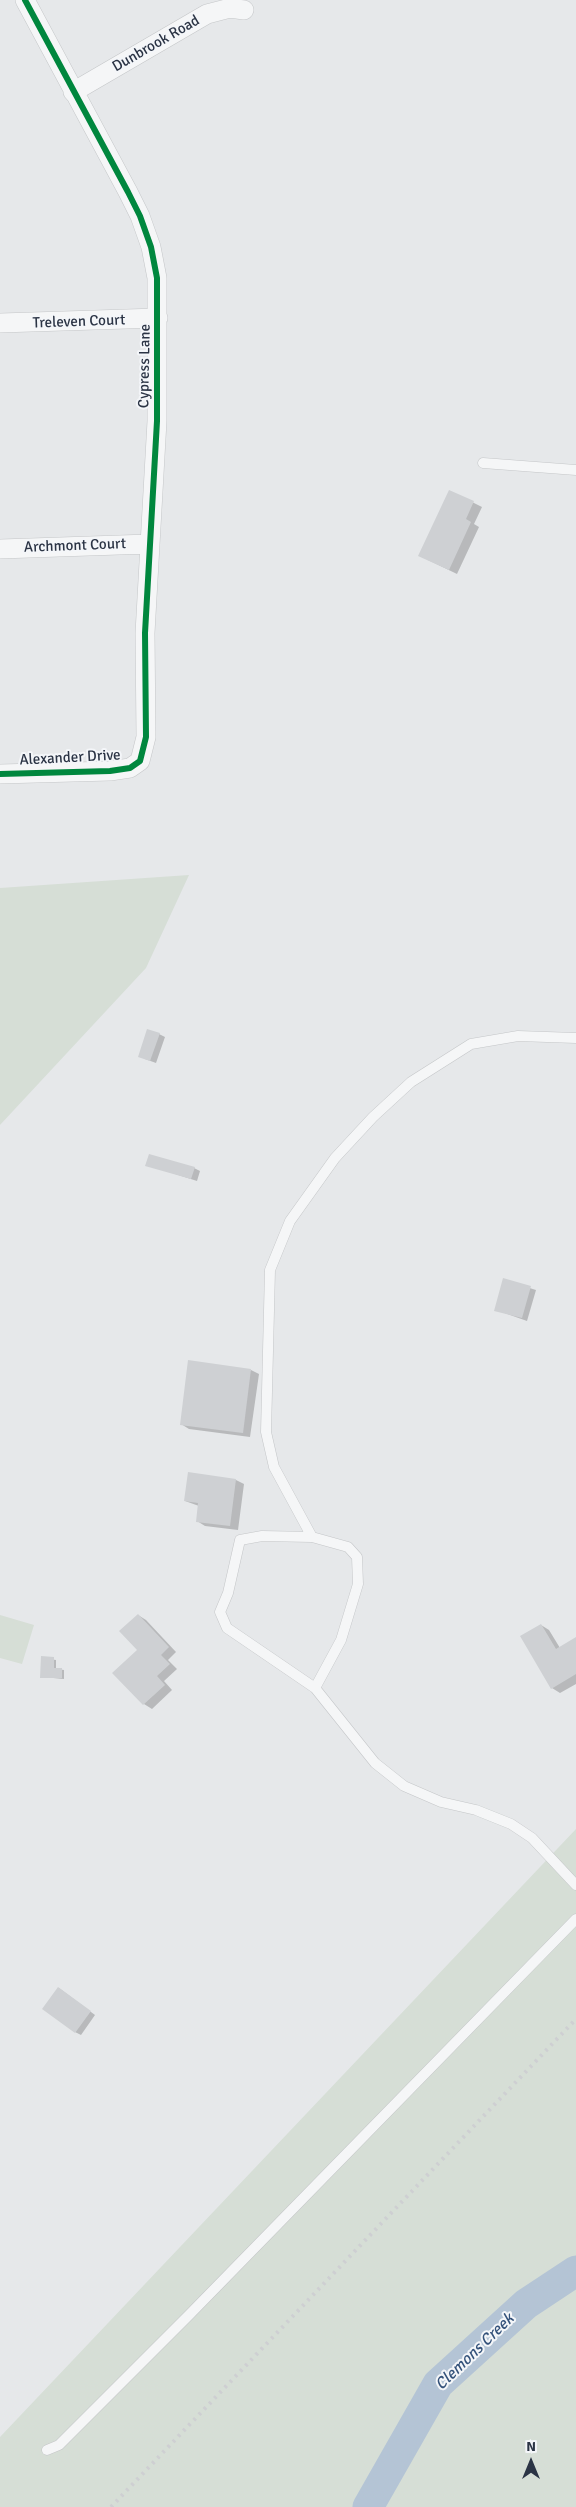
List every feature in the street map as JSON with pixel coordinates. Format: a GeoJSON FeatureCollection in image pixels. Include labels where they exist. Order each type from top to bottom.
{"type":"FeatureCollection","features":[{"type":"Feature","properties":{"kind":"street","name":"Cypress Lane"},"geometry":{"type":"LineString","coordinates":[[25,0],[140,216],[157,278],[157,421],[145,634],[146,737],[140,761]]}},
{"type":"Feature","properties":{"kind":"street","name":"Dunbrook Road"},"geometry":{"type":"LineString","coordinates":[[73,92],[207,14],[230,8],[244,10]]}},
{"type":"Feature","properties":{"kind":"street","name":"Treleven Court"},"geometry":{"type":"LineString","coordinates":[[0,323],[158,318]]}},
{"type":"Feature","properties":{"kind":"street","name":"Archmont Court"},"geometry":{"type":"LineString","coordinates":[[0,549],[149,544]]}},
{"type":"Feature","properties":{"kind":"street","name":"Alexander Drive"},"geometry":{"type":"LineString","coordinates":[[0,774],[110,771],[130,768],[140,761]]}},
{"type":"Feature","properties":{"kind":"lane"},"geometry":{"type":"LineString","coordinates":[[483,463],[576,470]]}},
{"type":"Feature","properties":{"kind":"lane"},"geometry":{"type":"LineString","coordinates":[[312,1537],[274,1467],[266,1432],[270,1270],[290,1221],[335,1158],[373,1117],[411,1082],[472,1044],[518,1036],[576,1038]]}},
{"type":"Feature","properties":{"kind":"lane"},"geometry":{"type":"LineString","coordinates":[[315,1688],[341,1640],[358,1584],[357,1558],[348,1547],[312,1537],[262,1536],[240,1540],[228,1593],[220,1612],[227,1628],[315,1688],[375,1763],[404,1786],[441,1802],[476,1810],[511,1824],[532,1838],[576,1885]]}},
{"type":"Feature","properties":{"kind":"lane"},"geometry":{"type":"LineString","coordinates":[[47,2450],[59,2445],[189,2315],[576,1918]]}},
{"type":"Feature","properties":{"kind":"shaded area"},"geometry":{"type":"Polygon","coordinates":[[[189,875],[146,968],[0,1125],[0,888],[189,875]]]}},
{"type":"Feature","properties":{"kind":"shaded area"},"geometry":{"type":"Polygon","coordinates":[[[0,1615],[34,1625],[22,1664],[0,1658],[0,1615]]]}},
{"type":"Feature","properties":{"kind":"shaded area"},"geometry":{"type":"Polygon","coordinates":[[[576,1829],[576,2507],[0,2507],[0,2437],[576,1829]]]}},
{"type":"Feature","properties":{"kind":"building"},"geometry":{"type":"Polygon","coordinates":[[[449,490],[474,501],[466,519],[471,522],[449,570],[418,556],[449,490]]]}},
{"type":"Feature","properties":{"kind":"building"},"geometry":{"type":"Polygon","coordinates":[[[147,1029],[160,1033],[150,1061],[138,1057],[147,1029]]]}},
{"type":"Feature","properties":{"kind":"building"},"geometry":{"type":"Polygon","coordinates":[[[149,1154],[195,1167],[191,1179],[145,1166],[149,1154]]]}},
{"type":"Feature","properties":{"kind":"building"},"geometry":{"type":"Polygon","coordinates":[[[503,1278],[531,1286],[522,1318],[494,1311],[503,1278]]]}},
{"type":"Feature","properties":{"kind":"building"},"geometry":{"type":"Polygon","coordinates":[[[188,1360],[251,1369],[243,1433],[180,1425],[188,1360]]]}},
{"type":"Feature","properties":{"kind":"building"},"geometry":{"type":"Polygon","coordinates":[[[188,1472],[236,1479],[230,1526],[196,1522],[198,1503],[184,1501],[188,1472]]]}},
{"type":"Feature","properties":{"kind":"building"},"geometry":{"type":"Polygon","coordinates":[[[138,1614],[169,1647],[161,1655],[170,1664],[157,1676],[165,1685],[143,1705],[112,1673],[137,1650],[119,1631],[138,1614]]]}},
{"type":"Feature","properties":{"kind":"building"},"geometry":{"type":"Polygon","coordinates":[[[541,1624],[556,1649],[576,1637],[576,1674],[551,1689],[520,1636],[541,1624]]]}},
{"type":"Feature","properties":{"kind":"building"},"geometry":{"type":"Polygon","coordinates":[[[41,1656],[54,1657],[54,1668],[62,1668],[62,1678],[40,1678],[41,1656]]]}},
{"type":"Feature","properties":{"kind":"building"},"geometry":{"type":"Polygon","coordinates":[[[58,1987],[91,2011],[75,2033],[42,2009],[58,1987]]]}},
{"type":"Feature","properties":{"kind":"waterway","name":"Clemons Creek"},"geometry":{"type":"LineString","coordinates":[[368,2507],[438,2384],[526,2304],[576,2271]]}},
{"type":"Feature","properties":{"kind":"railway"},"geometry":{"type":"LineString","coordinates":[[111,2507],[576,2019]]}},
{"type":"Feature","properties":{"kind":"cycle path"},"geometry":{"type":"LineString","coordinates":[[0,774],[110,771],[130,768],[140,761],[146,737],[145,633],[157,421],[157,278],[151,247],[140,216],[128,192],[25,0]]}}]}
